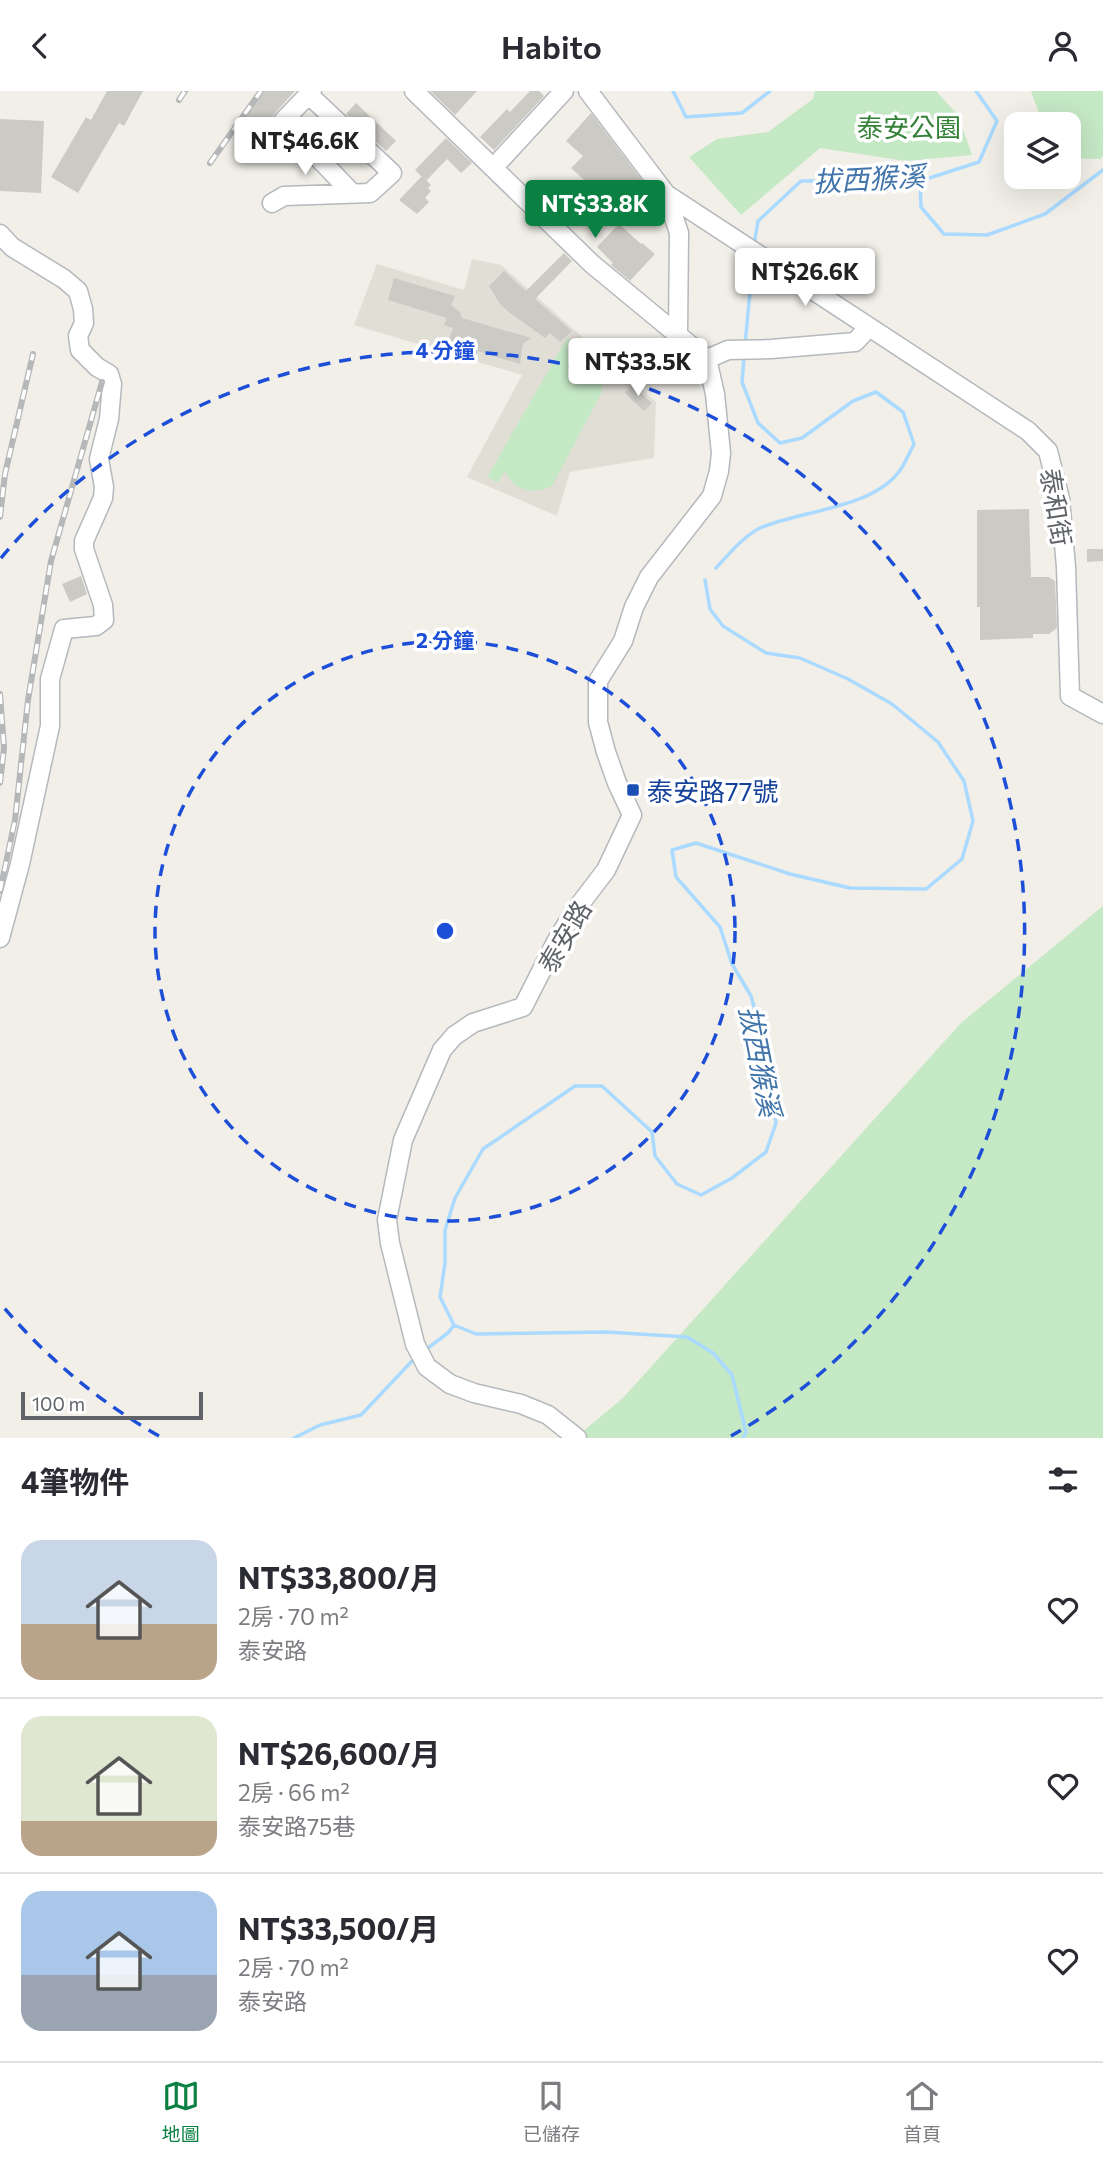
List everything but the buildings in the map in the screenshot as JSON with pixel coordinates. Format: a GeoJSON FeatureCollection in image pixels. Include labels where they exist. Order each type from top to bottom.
{"type":"FeatureCollection","features":[{"type":"Feature","properties":{"kind":"street"},"geometry":{"type":"LineString","coordinates":[[414,91],[592,264],[707,359],[728,350],[855,342],[869,327]]}},
{"type":"Feature","properties":{"kind":"street"},"geometry":{"type":"LineString","coordinates":[[494,168],[564,91]]}},
{"type":"Feature","properties":{"kind":"street"},"geometry":{"type":"LineString","coordinates":[[588,91],[666,194],[678,233],[678,333]]}},
{"type":"Feature","properties":{"kind":"street"},"geometry":{"type":"LineString","coordinates":[[272,203],[284,196],[370,193],[392,173],[310,93],[283,121],[352,193]]}},
{"type":"Feature","properties":{"kind":"street","name":"泰和街"},"geometry":{"type":"LineString","coordinates":[[666,194],[1028,431],[1048,451],[1060,499],[1066,568],[1070,697],[1103,714]]}},
{"type":"Feature","properties":{"kind":"street"},"geometry":{"type":"LineString","coordinates":[[0,234],[12,247],[64,279],[78,291],[84,323],[78,335],[80,350],[109,375],[113,384],[105,440],[99,459],[104,487],[103,498],[84,541],[84,549],[105,613],[104,620],[96,626],[64,629],[60,636],[50,679],[50,726],[20,865],[0,937]]}},
{"type":"Feature","properties":{"kind":"street","name":"泰安路"},"geometry":{"type":"LineString","coordinates":[[577,1438],[548,1415],[521,1404],[450,1384],[426,1367],[415,1344],[390,1243],[387,1220],[403,1140],[442,1050],[454,1036],[473,1023],[523,1007],[574,912],[606,870],[632,815],[617,783],[598,722],[598,681],[623,641],[634,607],[649,577],[712,496],[721,453],[715,394],[707,359]]}},
{"type":"Feature","properties":{"kind":"shaded area"},"geometry":{"type":"Polygon","coordinates":[[[472,259],[501,265],[656,402],[654,458],[570,472],[557,516],[467,477],[522,375],[354,325],[377,264],[464,290],[472,259]]]}},
{"type":"Feature","properties":{"kind":"green space","name":"泰安公園"},"geometry":{"type":"Polygon","coordinates":[[[815,91],[936,91],[958,115],[972,155],[906,161],[820,148],[741,215],[689,157],[717,139],[768,132],[813,99],[815,91]]]}},
{"type":"Feature","properties":{"kind":"green space"},"geometry":{"type":"Polygon","coordinates":[[[1031,91],[1103,91],[1103,156],[1100,159],[1081,158],[1081,112],[1039,112],[1031,91]]]}},
{"type":"Feature","properties":{"kind":"green space"},"geometry":{"type":"Polygon","coordinates":[[[567,338],[576,343],[570,355],[586,357],[597,365],[602,378],[601,394],[552,486],[538,490],[525,489],[513,483],[505,471],[498,483],[487,477],[567,338]]]}},
{"type":"Feature","properties":{"kind":"green space"},"geometry":{"type":"Polygon","coordinates":[[[1103,906],[1103,1438],[575,1438],[623,1398],[961,1023],[1103,906]]]}},
{"type":"Feature","properties":{"kind":"waterway","name":"拔西猴溪"},"geometry":{"type":"LineString","coordinates":[[673,91],[686,117],[742,113],[770,91]]}},
{"type":"Feature","properties":{"kind":"waterway","name":"拔西猴溪"},"geometry":{"type":"LineString","coordinates":[[754,245],[758,221],[801,181],[920,181],[979,162],[997,121],[976,91]]}},
{"type":"Feature","properties":{"kind":"waterway"},"geometry":{"type":"LineString","coordinates":[[920,181],[921,207],[944,234],[987,235],[1045,214],[1103,170]]}},
{"type":"Feature","properties":{"kind":"waterway","name":"拔西猴溪"},"geometry":{"type":"LineString","coordinates":[[745,345],[753,259]]}},
{"type":"Feature","properties":{"kind":"waterway","name":"拔西猴溪"},"geometry":{"type":"LineString","coordinates":[[716,568],[742,541],[760,528],[836,507],[873,493],[901,469],[914,444],[903,412],[876,392],[853,401],[802,438],[780,443],[758,423],[742,382],[744,357]]}},
{"type":"Feature","properties":{"kind":"waterway","name":"拔西猴溪"},"geometry":{"type":"LineString","coordinates":[[705,580],[710,609],[723,626],[766,653],[800,658],[848,679],[892,704],[938,742],[964,781],[973,821],[962,859],[926,889],[850,888],[790,874],[696,843],[672,850],[676,877],[720,927],[732,964],[751,996],[761,1032],[776,1123],[766,1152],[732,1178],[701,1195],[677,1184],[655,1156],[652,1132],[602,1086],[575,1086],[483,1149],[455,1198],[445,1230],[445,1263],[440,1297],[454,1325],[476,1334],[606,1332],[687,1337],[713,1353],[732,1375],[746,1432],[743,1438]]}},
{"type":"Feature","properties":{"kind":"waterway"},"geometry":{"type":"LineString","coordinates":[[428,1348],[454,1325]]}},
{"type":"Feature","properties":{"kind":"waterway"},"geometry":{"type":"LineString","coordinates":[[294,1438],[320,1425],[361,1415],[412,1361]]}},
{"type":"Feature","properties":{"kind":"railway"},"geometry":{"type":"LineString","coordinates":[[179,100],[185,91]]}},
{"type":"Feature","properties":{"kind":"railway"},"geometry":{"type":"LineString","coordinates":[[210,163],[261,91]]}},
{"type":"Feature","properties":{"kind":"railway"},"geometry":{"type":"LineString","coordinates":[[0,517],[5,474],[33,354]]}},
{"type":"Feature","properties":{"kind":"railway"},"geometry":{"type":"LineString","coordinates":[[0,891],[15,820],[28,700],[51,561],[102,382]]}},
{"type":"Feature","properties":{"kind":"railway"},"geometry":{"type":"LineString","coordinates":[[0,694],[4,748],[0,783]]}},
{"type":"Feature","properties":{"kind":"place","name":"泰安路77號"},"geometry":{"type":"Point","coordinates":[633,790]}}]}
